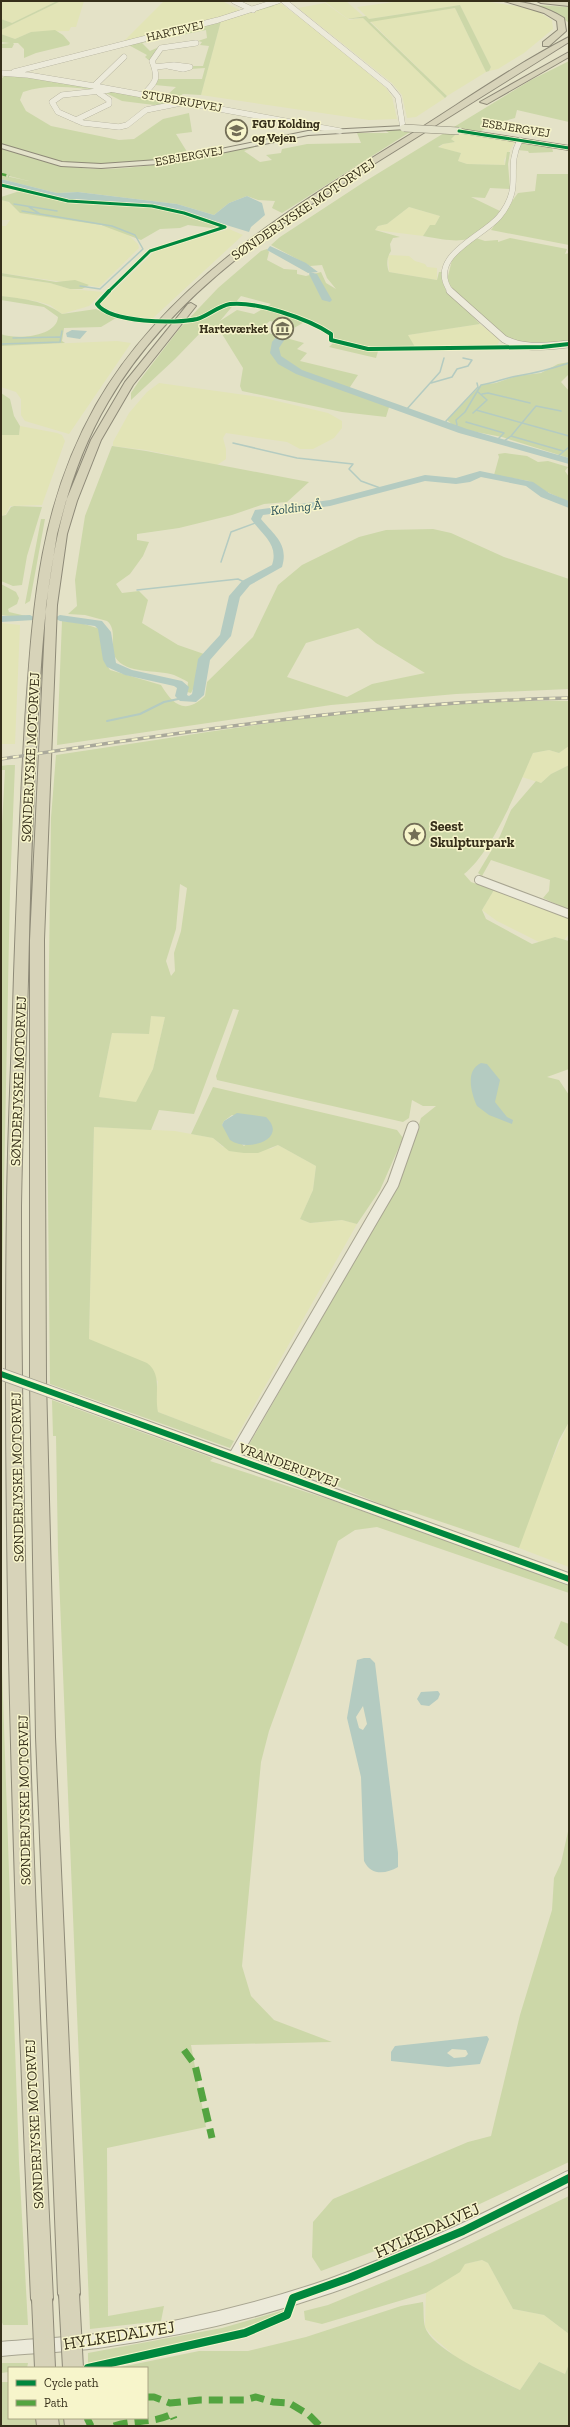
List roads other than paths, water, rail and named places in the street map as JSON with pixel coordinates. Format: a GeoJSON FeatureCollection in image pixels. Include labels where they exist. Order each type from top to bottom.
{"type":"FeatureCollection","features":[{"type":"Feature","properties":{"kind":"highway"},"geometry":{"type":"LineString","coordinates":[[508,1],[547,11],[557,17],[563,24],[562,31],[557,36],[518,64]]}},
{"type":"Feature","properties":{"kind":"highway"},"geometry":{"type":"LineString","coordinates":[[541,1],[569,4]]}},
{"type":"Feature","properties":{"kind":"highway"},"geometry":{"type":"LineString","coordinates":[[406,131],[569,32]]}},
{"type":"Feature","properties":{"kind":"highway","name":"SØNDERJYSKE MOTORVEJ"},"geometry":{"type":"LineString","coordinates":[[45,2367],[30,2046],[20,1652],[14,1199],[27,797],[39,596],[45,555],[56,507],[71,465],[86,432],[122,372],[168,315],[224,262],[251,241],[406,131],[569,39]]}},
{"type":"Feature","properties":{"kind":"highway","name":"SØNDERJYSKE MOTORVEJ"},"geometry":{"type":"LineString","coordinates":[[73,2367],[51,1891],[41,1561],[37,1195],[37,941],[40,850],[51,631],[61,538],[76,484],[100,430],[134,375],[170,329],[194,302],[250,252],[281,229],[569,46]]}},
{"type":"Feature","properties":{"kind":"highway"},"geometry":{"type":"LineString","coordinates":[[467,111],[569,56]]}},
{"type":"Feature","properties":{"kind":"main road","name":"ESBJERGVEJ"},"geometry":{"type":"LineString","coordinates":[[1,146],[62,164],[108,166],[172,161],[295,134],[340,131],[459,130],[569,148]]}},
{"type":"Feature","properties":{"kind":"street"},"geometry":{"type":"LineString","coordinates":[[234,1],[253,10]]}},
{"type":"Feature","properties":{"kind":"street","name":"HARTEVEJ"},"geometry":{"type":"LineString","coordinates":[[13,73],[19,69],[71,58],[253,10],[278,1]]}},
{"type":"Feature","properties":{"kind":"street"},"geometry":{"type":"LineString","coordinates":[[284,1],[389,86],[398,97],[406,131]]}},
{"type":"Feature","properties":{"kind":"street"},"geometry":{"type":"LineString","coordinates":[[143,95],[154,84],[157,73],[152,61],[161,48],[196,43]]}},
{"type":"Feature","properties":{"kind":"street"},"geometry":{"type":"LineString","coordinates":[[94,86],[124,57]]}},
{"type":"Feature","properties":{"kind":"street"},"geometry":{"type":"LineString","coordinates":[[71,58],[76,61]]}},
{"type":"Feature","properties":{"kind":"street"},"geometry":{"type":"LineString","coordinates":[[154,67],[168,66]]}},
{"type":"Feature","properties":{"kind":"street","name":"STUBDRUPVEJ"},"geometry":{"type":"LineString","coordinates":[[1,73],[13,73],[94,86],[340,131]]}},
{"type":"Feature","properties":{"kind":"street"},"geometry":{"type":"LineString","coordinates":[[110,89],[99,93],[70,94],[53,99],[58,112],[76,120],[89,124],[122,126],[146,110],[175,106],[183,102]]}},
{"type":"Feature","properties":{"kind":"street"},"geometry":{"type":"LineString","coordinates":[[76,120],[93,114],[109,104],[109,100],[99,93]]}},
{"type":"Feature","properties":{"kind":"street"},"geometry":{"type":"LineString","coordinates":[[520,140],[511,158],[514,177],[511,198],[494,223],[487,230],[457,248],[449,261],[446,284],[452,293],[509,342],[532,347],[569,344]]}},
{"type":"Feature","properties":{"kind":"street"},"geometry":{"type":"LineString","coordinates":[[479,880],[569,914]]}},
{"type":"Feature","properties":{"kind":"street","name":"VRANDERUPVEJ"},"geometry":{"type":"LineString","coordinates":[[234,1458],[392,1184],[413,1127]]}},
{"type":"Feature","properties":{"kind":"street","name":"VRANDERUPVEJ"},"geometry":{"type":"LineString","coordinates":[[1,1374],[569,1579]]}},
{"type":"Feature","properties":{"kind":"street","name":"HYLKEDALVEJ"},"geometry":{"type":"LineString","coordinates":[[1,2349],[96,2341],[226,2316],[293,2298],[349,2278],[463,2231],[569,2178]]}},
{"type":"Feature","properties":{"kind":"waterway"},"geometry":{"type":"LineString","coordinates":[[14,204],[57,211]]}},
{"type":"Feature","properties":{"kind":"waterway"},"geometry":{"type":"LineString","coordinates":[[29,207],[40,214]]}},
{"type":"Feature","properties":{"kind":"waterway"},"geometry":{"type":"LineString","coordinates":[[22,211],[40,214]]}},
{"type":"Feature","properties":{"kind":"waterway"},"geometry":{"type":"LineString","coordinates":[[40,214],[112,226],[135,235],[143,249],[100,289],[80,286]]}},
{"type":"Feature","properties":{"kind":"waterway"},"geometry":{"type":"LineString","coordinates":[[313,274],[327,300]]}},
{"type":"Feature","properties":{"kind":"waterway"},"geometry":{"type":"LineString","coordinates":[[1,344],[60,342],[62,331]]}},
{"type":"Feature","properties":{"kind":"waterway","name":"Kolding Å"},"geometry":{"type":"LineString","coordinates":[[282,336],[274,348],[275,353],[282,362],[299,372],[463,431],[569,461]]}},
{"type":"Feature","properties":{"kind":"waterway"},"geometry":{"type":"LineString","coordinates":[[13,338],[60,337]]}},
{"type":"Feature","properties":{"kind":"waterway"},"geometry":{"type":"LineString","coordinates":[[406,410],[440,372],[444,358]]}},
{"type":"Feature","properties":{"kind":"waterway"},"geometry":{"type":"LineString","coordinates":[[431,383],[452,377],[457,369],[468,366],[472,360],[463,358]]}},
{"type":"Feature","properties":{"kind":"waterway"},"geometry":{"type":"LineString","coordinates":[[453,428],[457,425],[456,420],[465,412],[481,385],[531,374],[569,363]]}},
{"type":"Feature","properties":{"kind":"waterway"},"geometry":{"type":"LineString","coordinates":[[446,424],[446,421],[478,387],[477,383]]}},
{"type":"Feature","properties":{"kind":"waterway"},"geometry":{"type":"LineString","coordinates":[[476,410],[487,400],[478,392]]}},
{"type":"Feature","properties":{"kind":"waterway"},"geometry":{"type":"LineString","coordinates":[[482,394],[488,393],[530,403]]}},
{"type":"Feature","properties":{"kind":"waterway"},"geometry":{"type":"LineString","coordinates":[[522,423],[536,406],[561,411]]}},
{"type":"Feature","properties":{"kind":"waterway"},"geometry":{"type":"LineString","coordinates":[[473,413],[476,410]]}},
{"type":"Feature","properties":{"kind":"waterway"},"geometry":{"type":"LineString","coordinates":[[476,410],[522,423]]}},
{"type":"Feature","properties":{"kind":"waterway"},"geometry":{"type":"LineString","coordinates":[[466,422],[504,433],[498,439]]}},
{"type":"Feature","properties":{"kind":"waterway"},"geometry":{"type":"LineString","coordinates":[[511,436],[522,423]]}},
{"type":"Feature","properties":{"kind":"waterway"},"geometry":{"type":"LineString","coordinates":[[522,423],[569,436]]}},
{"type":"Feature","properties":{"kind":"waterway"},"geometry":{"type":"LineString","coordinates":[[504,441],[511,436]]}},
{"type":"Feature","properties":{"kind":"waterway"},"geometry":{"type":"LineString","coordinates":[[511,436],[563,451]]}},
{"type":"Feature","properties":{"kind":"waterway"},"geometry":{"type":"LineString","coordinates":[[233,443],[297,458],[353,464],[349,469],[361,481],[383,489]]}},
{"type":"Feature","properties":{"kind":"waterway"},"geometry":{"type":"LineString","coordinates":[[557,457],[569,447]]}},
{"type":"Feature","properties":{"kind":"waterway","name":"Kolding Å"},"geometry":{"type":"LineString","coordinates":[[60,618],[98,623],[105,632],[111,665],[129,673],[178,683],[183,687],[181,696],[184,699],[192,700],[198,695],[204,659],[225,636],[235,596],[246,583],[277,567],[280,552],[275,540],[256,519],[259,512],[330,503],[425,478],[456,481],[466,480],[480,474],[529,484],[545,495],[569,505]]}},
{"type":"Feature","properties":{"kind":"waterway"},"geometry":{"type":"LineString","coordinates":[[221,562],[231,532],[258,522]]}},
{"type":"Feature","properties":{"kind":"waterway"},"geometry":{"type":"LineString","coordinates":[[137,590],[238,579],[246,583]]}},
{"type":"Feature","properties":{"kind":"waterway","name":"Kolding Å"},"geometry":{"type":"LineString","coordinates":[[1,619],[30,618]]}},
{"type":"Feature","properties":{"kind":"waterway"},"geometry":{"type":"LineString","coordinates":[[107,721],[140,714],[164,702],[183,698]]}},
{"type":"Feature","properties":{"kind":"railway"},"geometry":{"type":"LineString","coordinates":[[1,759],[213,728],[355,712],[426,705],[569,698]]}},
{"type":"Feature","properties":{"kind":"place","name":"FGU Kolding og Vejen"},"geometry":{"type":"Point","coordinates":[237,131]}},
{"type":"Feature","properties":{"kind":"place","name":"Harteværket"},"geometry":{"type":"Point","coordinates":[283,329]}},
{"type":"Feature","properties":{"kind":"place","name":"Seest Skulpturpark"},"geometry":{"type":"Point","coordinates":[414,834]}}]}
